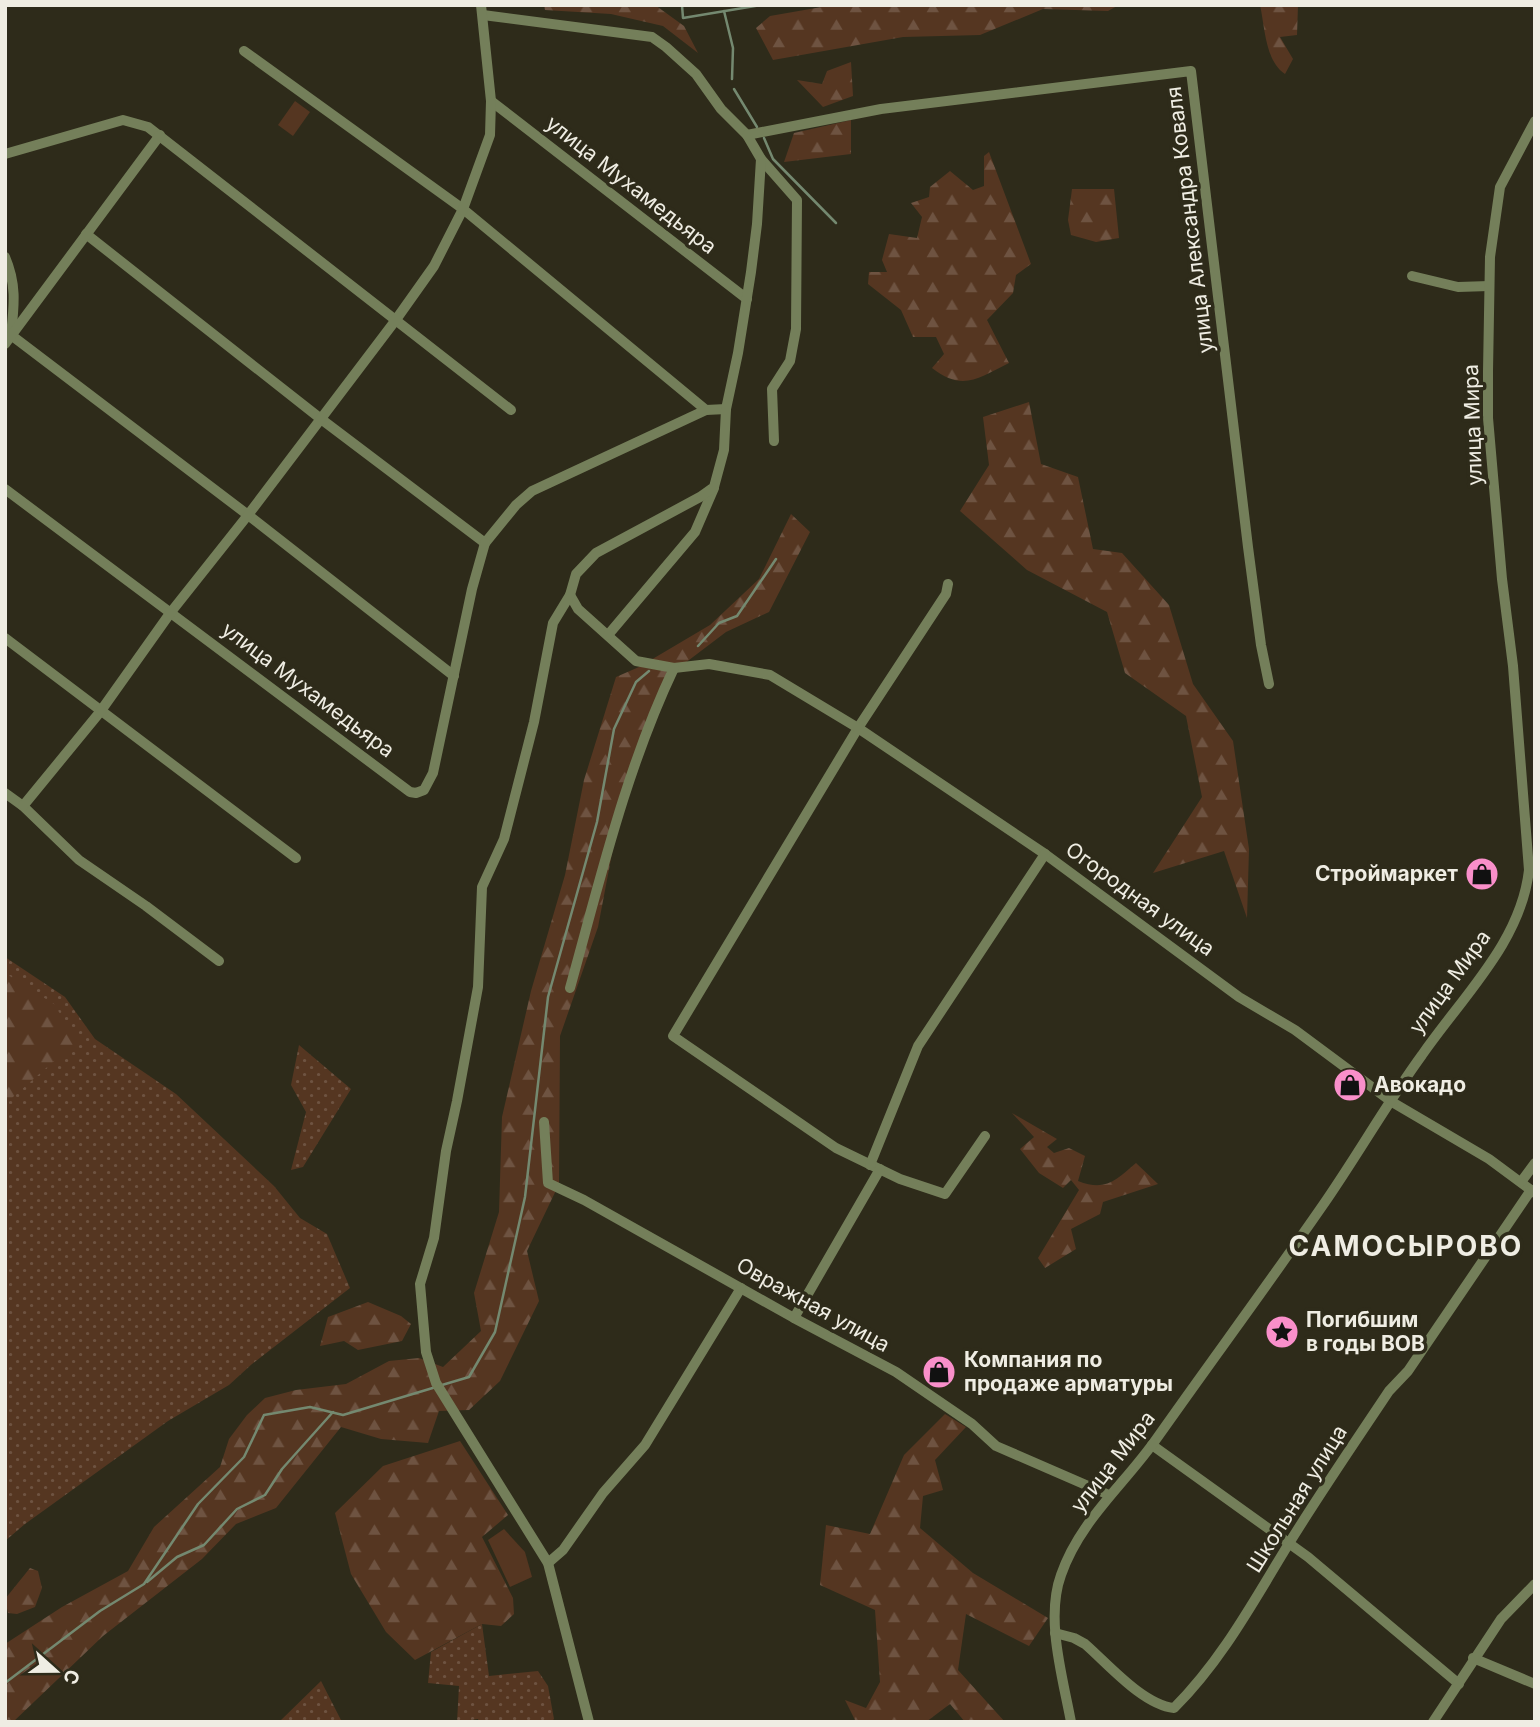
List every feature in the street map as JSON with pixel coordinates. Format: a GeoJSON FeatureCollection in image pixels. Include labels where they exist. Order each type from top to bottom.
{"type":"FeatureCollection","features":[{"type":"Feature","properties":{"kind":"street"},"geometry":{"type":"LineString","coordinates":[[23,806],[100,712],[171,612],[321,419],[434,265],[463,209],[490,135],[491,101],[483,16],[652,37],[696,74],[721,110],[747,135],[761,159],[797,200],[796,329],[790,361],[772,389],[774,441]]}},
{"type":"Feature","properties":{"kind":"street"},"geometry":{"type":"LineString","coordinates":[[244,51],[463,209],[706,410]]}},
{"type":"Feature","properties":{"kind":"street","name":"улица Александра Коваля"},"geometry":{"type":"LineString","coordinates":[[747,135],[881,109],[1191,71],[1248,547],[1269,684]]}},
{"type":"Feature","properties":{"kind":"street","name":"улица Мухамедьяра"},"geometry":{"type":"LineString","coordinates":[[491,101],[747,299]]}},
{"type":"Feature","properties":{"kind":"street"},"geometry":{"type":"LineString","coordinates":[[5,154],[123,120],[148,127],[511,410]]}},
{"type":"Feature","properties":{"kind":"street","name":"улица Мира"},"geometry":{"type":"LineString","coordinates":[[1071,1722],[1055,1633],[1060,1578],[1074,1545],[1109,1495],[1152,1445],[1325,1202],[1420,1057],[1503,946],[1526,893],[1529,870],[1513,666],[1502,579],[1488,418],[1489,286],[1490,257],[1500,187],[1535,121]]}},
{"type":"Feature","properties":{"kind":"street"},"geometry":{"type":"LineString","coordinates":[[8,340],[160,135]]}},
{"type":"Feature","properties":{"kind":"street"},"geometry":{"type":"LineString","coordinates":[[608,635],[695,532],[714,487],[724,450],[726,409],[747,299],[757,223],[761,159]]}},
{"type":"Feature","properties":{"kind":"street"},"geometry":{"type":"LineString","coordinates":[[86,234],[321,419],[485,543]]}},
{"type":"Feature","properties":{"kind":"street"},"geometry":{"type":"LineString","coordinates":[[5,257],[14,276],[15,302],[8,340]]}},
{"type":"Feature","properties":{"kind":"street"},"geometry":{"type":"LineString","coordinates":[[1412,276],[1458,287],[1489,286]]}},
{"type":"Feature","properties":{"kind":"street"},"geometry":{"type":"LineString","coordinates":[[8,340],[248,515],[454,676],[472,589],[485,543],[516,505],[532,491],[706,410],[726,409]]}},
{"type":"Feature","properties":{"kind":"street"},"geometry":{"type":"LineString","coordinates":[[589,1722],[548,1563],[438,1387],[426,1352],[420,1284],[434,1238],[446,1151],[478,987],[482,887],[504,839],[534,722],[553,623],[569,595],[576,574],[596,553],[700,498],[714,487]]}},
{"type":"Feature","properties":{"kind":"street","name":"улица Мухамедьяра"},"geometry":{"type":"LineString","coordinates":[[5,489],[410,792],[424,790],[433,773],[454,676]]}},
{"type":"Feature","properties":{"kind":"street"},"geometry":{"type":"LineString","coordinates":[[948,584],[946,594],[858,728],[673,1036],[836,1148],[900,1179],[945,1194],[985,1136]]}},
{"type":"Feature","properties":{"kind":"street","name":"Огородная улица"},"geometry":{"type":"LineString","coordinates":[[569,595],[578,609],[636,661],[674,668],[709,664],[769,674],[858,728],[1045,854],[1239,997],[1295,1030],[1392,1102],[1489,1159],[1533,1191]]}},
{"type":"Feature","properties":{"kind":"street"},"geometry":{"type":"LineString","coordinates":[[5,638],[296,858]]}},
{"type":"Feature","properties":{"kind":"street"},"geometry":{"type":"LineString","coordinates":[[570,988],[618,814],[656,706],[674,668]]}},
{"type":"Feature","properties":{"kind":"street"},"geometry":{"type":"LineString","coordinates":[[5,793],[23,806],[79,860],[219,961]]}},
{"type":"Feature","properties":{"kind":"street"},"geometry":{"type":"LineString","coordinates":[[794,1318],[875,1167],[918,1046],[1045,854]]}},
{"type":"Feature","properties":{"kind":"street","name":"Овражная улица"},"geometry":{"type":"LineString","coordinates":[[544,1122],[548,1183],[584,1200],[896,1372],[972,1424],[996,1446],[1109,1495]]}},
{"type":"Feature","properties":{"kind":"street"},"geometry":{"type":"LineString","coordinates":[[1521,1182],[1535,1163]]}},
{"type":"Feature","properties":{"kind":"street","name":"Школьная улица"},"geometry":{"type":"LineString","coordinates":[[1055,1633],[1085,1644],[1161,1707],[1174,1707],[1193,1689],[1242,1623],[1288,1544],[1389,1391],[1408,1371],[1533,1191]]}},
{"type":"Feature","properties":{"kind":"street"},"geometry":{"type":"LineString","coordinates":[[548,1563],[564,1550],[603,1493],[645,1445],[741,1288]]}},
{"type":"Feature","properties":{"kind":"street"},"geometry":{"type":"LineString","coordinates":[[1152,1445],[1308,1557],[1459,1684]]}},
{"type":"Feature","properties":{"kind":"street"},"geometry":{"type":"LineString","coordinates":[[1433,1722],[1501,1619],[1535,1584]]}},
{"type":"Feature","properties":{"kind":"street"},"geometry":{"type":"LineString","coordinates":[[1473,1658],[1535,1684]]}},
{"type":"Feature","properties":{"kind":"green space"},"geometry":{"type":"Polygon","coordinates":[[[544,5],[655,5],[684,26],[698,53],[663,26],[611,14],[545,10],[544,5]]]}},
{"type":"Feature","properties":{"kind":"green space"},"geometry":{"type":"Polygon","coordinates":[[[833,5],[1119,5],[1108,11],[1043,9],[980,35],[903,37],[773,60],[756,28],[770,16],[833,5]]]}},
{"type":"Feature","properties":{"kind":"green space"},"geometry":{"type":"Polygon","coordinates":[[[1260,5],[1298,5],[1297,35],[1280,37],[1293,59],[1285,74],[1273,61],[1260,5]]]}},
{"type":"Feature","properties":{"kind":"green space"},"geometry":{"type":"Polygon","coordinates":[[[851,62],[853,96],[823,107],[797,80],[822,84],[827,71],[851,62]]]}},
{"type":"Feature","properties":{"kind":"green space"},"geometry":{"type":"Polygon","coordinates":[[[295,101],[310,112],[293,136],[278,125],[295,101]]]}},
{"type":"Feature","properties":{"kind":"green space"},"geometry":{"type":"Polygon","coordinates":[[[851,120],[851,154],[784,162],[794,133],[851,120]]]}},
{"type":"Feature","properties":{"kind":"green space"},"geometry":{"type":"Polygon","coordinates":[[[989,152],[1031,264],[1016,275],[1013,293],[987,320],[1009,363],[979,378],[962,381],[932,368],[944,354],[936,337],[913,337],[901,310],[868,284],[869,272],[887,272],[882,260],[889,234],[917,238],[922,217],[911,203],[929,197],[930,187],[950,171],[973,190],[984,186],[984,156],[989,152]]]}},
{"type":"Feature","properties":{"kind":"green space"},"geometry":{"type":"Polygon","coordinates":[[[1072,189],[1114,189],[1119,238],[1096,242],[1071,235],[1068,220],[1072,189]]]}},
{"type":"Feature","properties":{"kind":"green space"},"geometry":{"type":"Polygon","coordinates":[[[1029,402],[1041,464],[1078,477],[1093,549],[1122,553],[1169,605],[1193,684],[1233,741],[1249,849],[1247,918],[1224,851],[1153,873],[1202,797],[1186,716],[1125,673],[1107,612],[1027,570],[960,511],[989,465],[983,417],[1029,402]]]}},
{"type":"Feature","properties":{"kind":"green space"},"geometry":{"type":"Polygon","coordinates":[[[791,514],[810,532],[769,612],[726,632],[664,679],[618,822],[598,927],[560,1036],[559,1184],[527,1251],[539,1301],[500,1381],[469,1410],[439,1411],[428,1443],[381,1439],[341,1427],[276,1508],[236,1524],[202,1559],[103,1636],[13,1722],[5,1722],[5,1644],[62,1607],[128,1571],[154,1527],[220,1467],[229,1439],[247,1415],[265,1398],[296,1390],[346,1384],[389,1361],[419,1358],[443,1367],[481,1331],[474,1293],[499,1212],[502,1117],[531,991],[565,875],[584,780],[616,677],[639,667],[710,625],[759,579],[791,514]]]}},
{"type":"Feature","properties":{"kind":"green space"},"geometry":{"type":"Polygon","coordinates":[[[5,957],[65,997],[95,1039],[176,1094],[274,1186],[300,1218],[327,1234],[350,1288],[229,1385],[168,1421],[5,1541],[5,957]]]}},
{"type":"Feature","properties":{"kind":"green space"},"geometry":{"type":"Polygon","coordinates":[[[5,973],[54,1004],[77,1041],[5,1104],[5,973]]]}},
{"type":"Feature","properties":{"kind":"green space"},"geometry":{"type":"Polygon","coordinates":[[[299,1045],[351,1089],[303,1167],[291,1170],[306,1112],[291,1085],[299,1045]]]}},
{"type":"Feature","properties":{"kind":"green space"},"geometry":{"type":"Polygon","coordinates":[[[1012,1113],[1057,1139],[1047,1147],[1054,1153],[1069,1148],[1085,1156],[1078,1181],[1103,1185],[1116,1179],[1136,1163],[1158,1184],[1103,1202],[1100,1214],[1071,1229],[1076,1249],[1045,1268],[1038,1258],[1079,1190],[1071,1180],[1063,1188],[1039,1173],[1020,1149],[1034,1137],[1012,1113]]]}},
{"type":"Feature","properties":{"kind":"green space"},"geometry":{"type":"Polygon","coordinates":[[[368,1302],[401,1316],[411,1324],[402,1341],[358,1350],[344,1341],[320,1346],[328,1317],[368,1302]]]}},
{"type":"Feature","properties":{"kind":"green space"},"geometry":{"type":"Polygon","coordinates":[[[945,1414],[966,1427],[935,1460],[943,1490],[923,1496],[920,1528],[973,1573],[1048,1618],[1029,1646],[966,1614],[958,1670],[1005,1722],[965,1722],[950,1704],[926,1722],[856,1722],[845,1700],[866,1708],[880,1682],[875,1610],[820,1585],[826,1525],[870,1534],[904,1455],[945,1414]]]}},
{"type":"Feature","properties":{"kind":"green space"},"geometry":{"type":"Polygon","coordinates":[[[460,1441],[508,1515],[482,1537],[513,1598],[514,1614],[501,1626],[482,1624],[415,1660],[386,1632],[351,1574],[335,1513],[383,1466],[460,1441]]]}},
{"type":"Feature","properties":{"kind":"green space"},"geometry":{"type":"Polygon","coordinates":[[[504,1529],[525,1552],[532,1577],[510,1587],[488,1540],[504,1529]]]}},
{"type":"Feature","properties":{"kind":"green space"},"geometry":{"type":"Polygon","coordinates":[[[30,1568],[38,1571],[42,1588],[35,1607],[17,1614],[8,1613],[5,1599],[30,1568]]]}},
{"type":"Feature","properties":{"kind":"green space"},"geometry":{"type":"Polygon","coordinates":[[[482,1624],[489,1676],[538,1671],[548,1686],[554,1719],[551,1722],[479,1722],[478,1719],[457,1722],[459,1686],[428,1683],[431,1652],[482,1624]]]}},
{"type":"Feature","properties":{"kind":"green space"},"geometry":{"type":"Polygon","coordinates":[[[321,1681],[342,1722],[279,1722],[321,1681]]]}},
{"type":"Feature","properties":{"kind":"waterway"},"geometry":{"type":"LineString","coordinates":[[682,5],[683,18],[761,5]]}},
{"type":"Feature","properties":{"kind":"waterway"},"geometry":{"type":"LineString","coordinates":[[724,11],[733,48],[732,79]]}},
{"type":"Feature","properties":{"kind":"waterway"},"geometry":{"type":"LineString","coordinates":[[734,89],[757,127]]}},
{"type":"Feature","properties":{"kind":"waterway"},"geometry":{"type":"LineString","coordinates":[[764,138],[773,159],[836,223]]}},
{"type":"Feature","properties":{"kind":"waterway"},"geometry":{"type":"LineString","coordinates":[[698,646],[719,623],[737,616],[776,559]]}},
{"type":"Feature","properties":{"kind":"waterway"},"geometry":{"type":"LineString","coordinates":[[442,1385],[469,1377],[495,1332],[525,1197],[548,997],[597,822],[614,729],[636,682],[649,671]]}},
{"type":"Feature","properties":{"kind":"waterway"},"geometry":{"type":"LineString","coordinates":[[5,1683],[100,1611],[144,1584],[198,1504],[244,1457],[264,1415],[310,1407],[343,1415],[436,1387]]}},
{"type":"Feature","properties":{"kind":"waterway"},"geometry":{"type":"LineString","coordinates":[[147,1582],[177,1557],[204,1545],[237,1509],[265,1495],[282,1469],[333,1412]]}},
{"type":"Feature","properties":{"kind":"place","name":"Строймаркет"},"geometry":{"type":"Point","coordinates":[1482,874]}},
{"type":"Feature","properties":{"kind":"place","name":"Авокадо"},"geometry":{"type":"Point","coordinates":[1350,1085]}},
{"type":"Feature","properties":{"kind":"place","name":"Погибшим в годы ВОВ"},"geometry":{"type":"Point","coordinates":[1282,1332]}},
{"type":"Feature","properties":{"kind":"place","name":"Компания по продаже арматуры"},"geometry":{"type":"Point","coordinates":[939,1372]}},
{"type":"Feature","properties":{"kind":"district","name":"САМОСЫРОВО"},"geometry":{"type":"Point","coordinates":[1406,1246]}}]}
